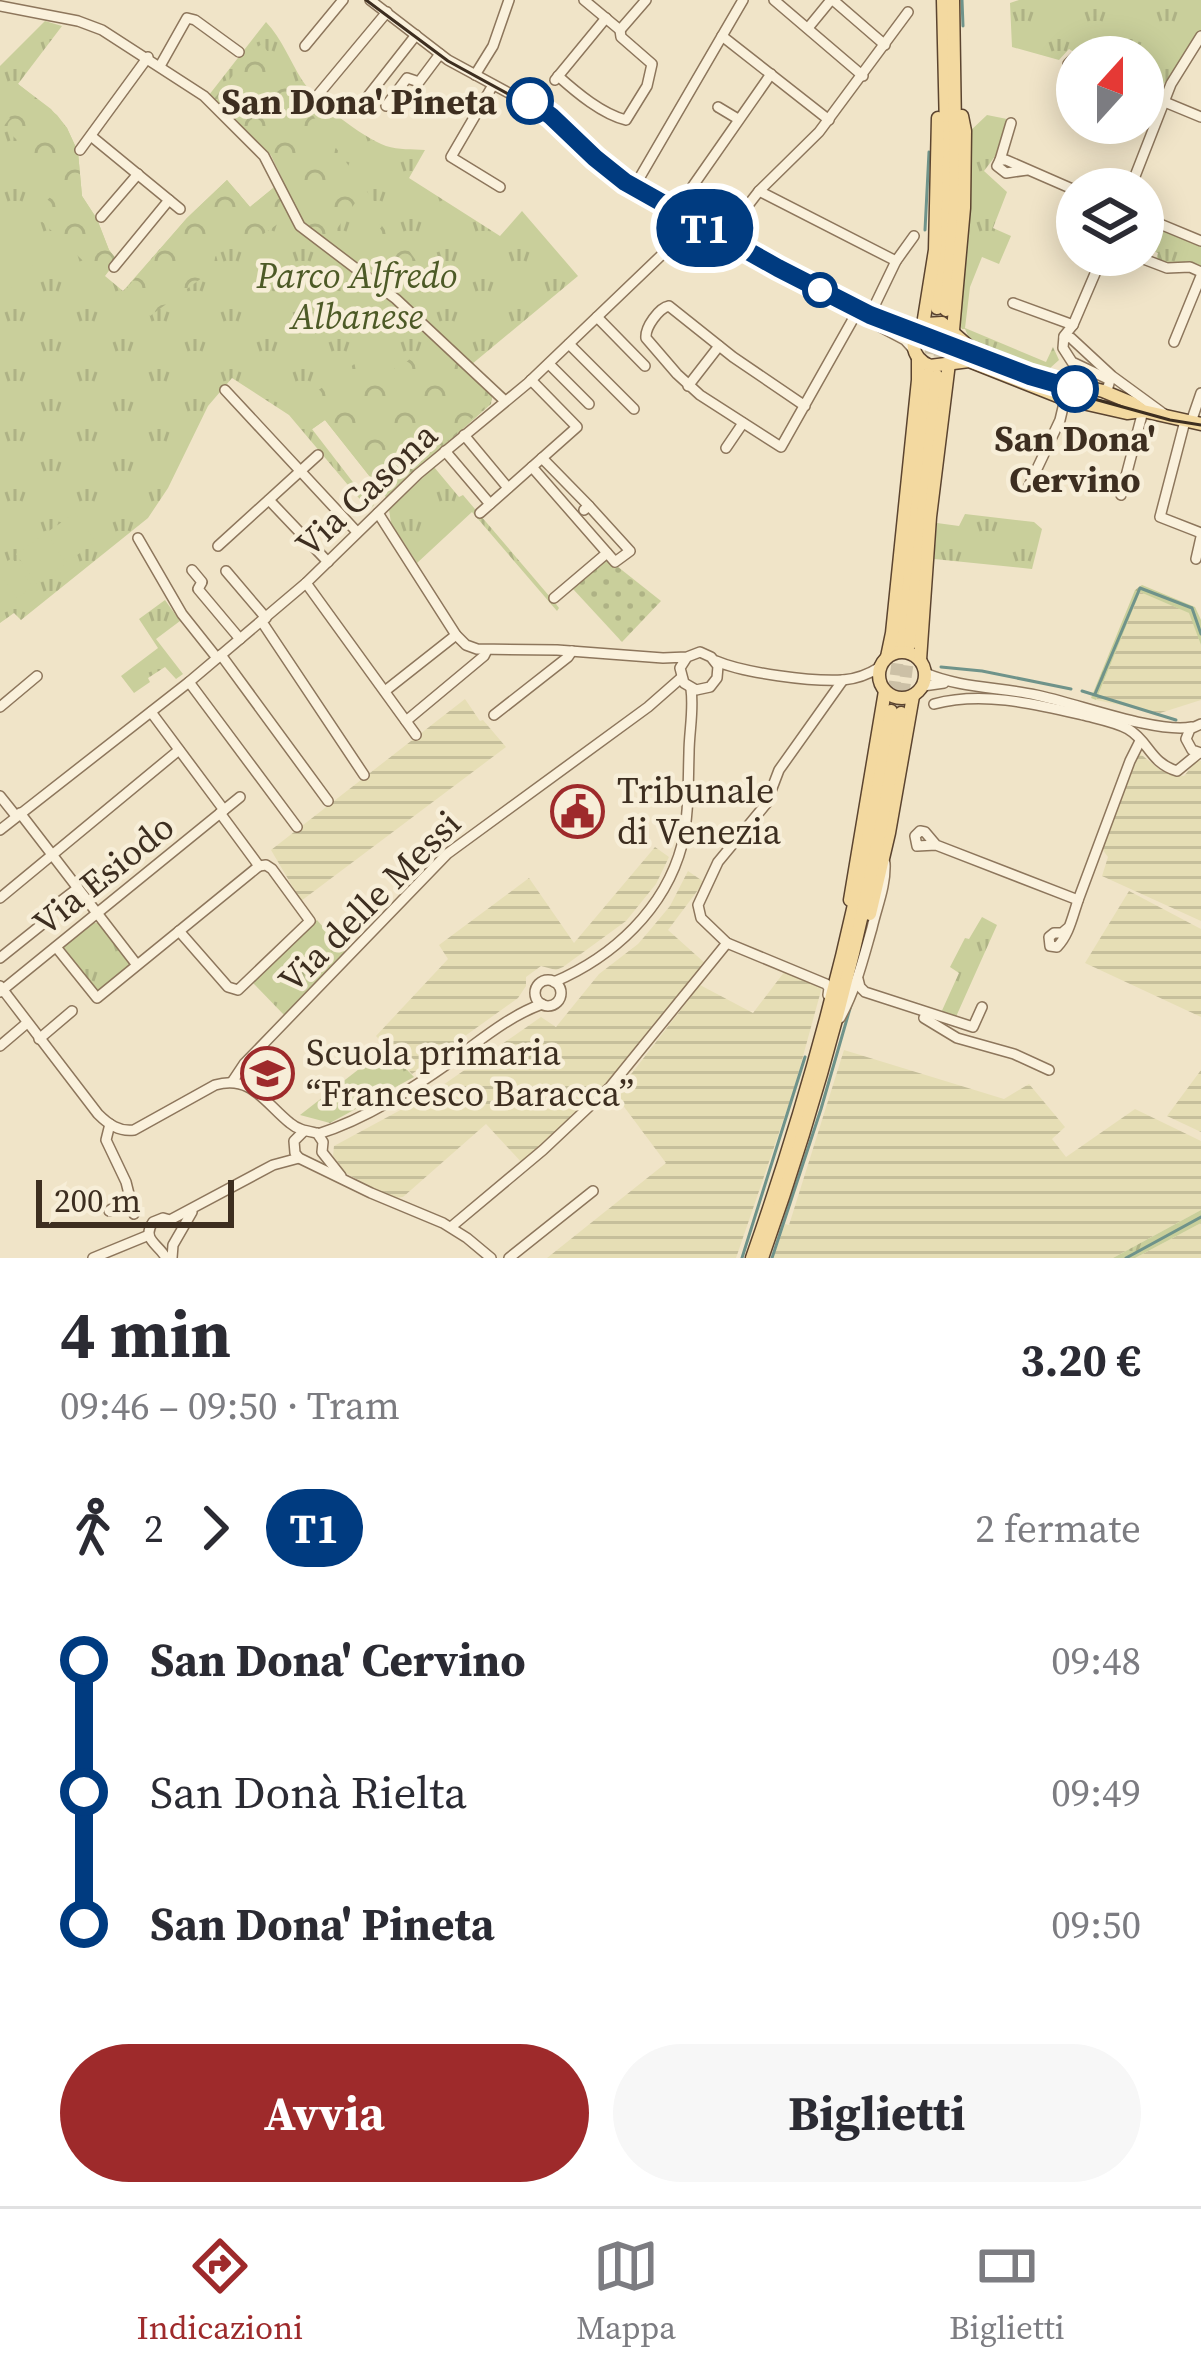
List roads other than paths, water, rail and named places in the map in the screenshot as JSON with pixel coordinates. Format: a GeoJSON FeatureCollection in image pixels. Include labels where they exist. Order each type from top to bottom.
{"type":"FeatureCollection","features":[{"type":"Feature","properties":{"kind":"main road"},"geometry":{"type":"LineString","coordinates":[[945,6],[941,309],[956,192],[955,49]]}},
{"type":"Feature","properties":{"kind":"main road"},"geometry":{"type":"LineString","coordinates":[[752,1258],[832,1022],[849,995],[885,856],[920,679],[930,517],[949,362],[958,349],[965,169],[961,81],[945,6]]}},
{"type":"Feature","properties":{"kind":"main road"},"geometry":{"type":"LineString","coordinates":[[762,1258],[807,1123],[832,1022],[880,723],[884,690],[878,675],[892,633],[918,380],[914,336],[922,326],[935,250],[945,6]]}},
{"type":"Feature","properties":{"kind":"main road"},"geometry":{"type":"LineString","coordinates":[[922,326],[939,322],[970,349],[1020,369],[1192,422]]}},
{"type":"Feature","properties":{"kind":"main road"},"geometry":{"type":"LineString","coordinates":[[916,354],[934,367],[969,361],[1065,398],[1133,404]]}},
{"type":"Feature","properties":{"kind":"main road"},"geometry":{"type":"LineString","coordinates":[[905,644],[932,375]]}},
{"type":"Feature","properties":{"kind":"main road"},"geometry":{"type":"LineString","coordinates":[[883,662],[893,653],[908,652],[920,679]]}},
{"type":"Feature","properties":{"kind":"main road"},"geometry":{"type":"LineString","coordinates":[[884,690],[898,698],[920,679]]}},
{"type":"Feature","properties":{"kind":"main road"},"geometry":{"type":"LineString","coordinates":[[842,960],[896,712],[879,841],[849,995]]}},
{"type":"Feature","properties":{"kind":"street"},"geometry":{"type":"LineString","coordinates":[[305,46],[344,0]]}},
{"type":"Feature","properties":{"kind":"street"},"geometry":{"type":"LineString","coordinates":[[475,75],[494,46],[509,0]]}},
{"type":"Feature","properties":{"kind":"street"},"geometry":{"type":"LineString","coordinates":[[584,0],[620,30],[621,37],[652,64],[647,86],[626,120],[556,78],[605,18]]}},
{"type":"Feature","properties":{"kind":"street"},"geometry":{"type":"LineString","coordinates":[[620,30],[646,0]]}},
{"type":"Feature","properties":{"kind":"street"},"geometry":{"type":"LineString","coordinates":[[633,189],[743,0]]}},
{"type":"Feature","properties":{"kind":"street"},"geometry":{"type":"LineString","coordinates":[[774,0],[863,76]]}},
{"type":"Feature","properties":{"kind":"street"},"geometry":{"type":"LineString","coordinates":[[808,28],[832,0],[885,45]]}},
{"type":"Feature","properties":{"kind":"street"},"geometry":{"type":"LineString","coordinates":[[375,2],[440,54],[544,112],[633,189],[857,312]]}},
{"type":"Feature","properties":{"kind":"street"},"geometry":{"type":"LineString","coordinates":[[0,6],[78,20],[101,30],[204,96],[259,151],[304,230],[396,299],[505,401]]}},
{"type":"Feature","properties":{"kind":"street"},"geometry":{"type":"LineString","coordinates":[[722,239],[759,191],[830,120],[908,12]]}},
{"type":"Feature","properties":{"kind":"street"},"geometry":{"type":"LineString","coordinates":[[317,96],[386,13]]}},
{"type":"Feature","properties":{"kind":"street"},"geometry":{"type":"LineString","coordinates":[[160,65],[187,18],[239,52]]}},
{"type":"Feature","properties":{"kind":"street"},"geometry":{"type":"LineString","coordinates":[[365,100],[416,35]]}},
{"type":"Feature","properties":{"kind":"street"},"geometry":{"type":"LineString","coordinates":[[1201,36],[1176,73],[1164,102],[1201,117]]}},
{"type":"Feature","properties":{"kind":"street"},"geometry":{"type":"LineString","coordinates":[[722,37],[830,120]]}},
{"type":"Feature","properties":{"kind":"street"},"geometry":{"type":"LineString","coordinates":[[386,106],[407,78],[419,82],[440,54]]}},
{"type":"Feature","properties":{"kind":"street"},"geometry":{"type":"LineString","coordinates":[[80,150],[148,57]]}},
{"type":"Feature","properties":{"kind":"street"},"geometry":{"type":"LineString","coordinates":[[674,213],[771,74]]}},
{"type":"Feature","properties":{"kind":"street"},"geometry":{"type":"LineString","coordinates":[[493,85],[451,157],[500,187]]}},
{"type":"Feature","properties":{"kind":"street"},"geometry":{"type":"LineString","coordinates":[[718,107],[738,119]]}},
{"type":"Feature","properties":{"kind":"street"},"geometry":{"type":"LineString","coordinates":[[1011,123],[997,166],[1002,172],[1027,170],[1056,182]]}},
{"type":"Feature","properties":{"kind":"street"},"geometry":{"type":"LineString","coordinates":[[92,136],[180,209]]}},
{"type":"Feature","properties":{"kind":"street"},"geometry":{"type":"LineString","coordinates":[[101,217],[138,174]]}},
{"type":"Feature","properties":{"kind":"street"},"geometry":{"type":"LineString","coordinates":[[759,191],[896,261]]}},
{"type":"Feature","properties":{"kind":"street"},"geometry":{"type":"LineString","coordinates":[[115,268],[169,200]]}},
{"type":"Feature","properties":{"kind":"street","name":"Via Casona"},"geometry":{"type":"LineString","coordinates":[[0,830],[264,620],[445,451],[549,364],[694,224]]}},
{"type":"Feature","properties":{"kind":"street"},"geometry":{"type":"LineString","coordinates":[[1164,226],[1201,241]]}},
{"type":"Feature","properties":{"kind":"street"},"geometry":{"type":"LineString","coordinates":[[869,317],[914,236]]}},
{"type":"Feature","properties":{"kind":"street"},"geometry":{"type":"LineString","coordinates":[[752,255],[869,317],[916,354]]}},
{"type":"Feature","properties":{"kind":"street"},"geometry":{"type":"LineString","coordinates":[[1164,267],[1190,268],[1201,274],[1174,342]]}},
{"type":"Feature","properties":{"kind":"street"},"geometry":{"type":"LineString","coordinates":[[1093,276],[1063,348],[1068,359],[1110,380],[1103,391]]}},
{"type":"Feature","properties":{"kind":"street"},"geometry":{"type":"LineString","coordinates":[[1013,303],[1073,326]]}},
{"type":"Feature","properties":{"kind":"street"},"geometry":{"type":"LineString","coordinates":[[805,406],[669,306],[646,330],[646,338],[688,386],[781,447],[805,406],[857,312]]}},
{"type":"Feature","properties":{"kind":"street"},"geometry":{"type":"LineString","coordinates":[[597,317],[645,366]]}},
{"type":"Feature","properties":{"kind":"street"},"geometry":{"type":"LineString","coordinates":[[869,317],[922,326]]}},
{"type":"Feature","properties":{"kind":"street"},"geometry":{"type":"LineString","coordinates":[[1069,339],[1133,404],[1168,418]]}},
{"type":"Feature","properties":{"kind":"street"},"geometry":{"type":"LineString","coordinates":[[569,344],[634,410]]}},
{"type":"Feature","properties":{"kind":"street"},"geometry":{"type":"LineString","coordinates":[[688,386],[719,346]]}},
{"type":"Feature","properties":{"kind":"street"},"geometry":{"type":"LineString","coordinates":[[549,364],[589,404]]}},
{"type":"Feature","properties":{"kind":"street"},"geometry":{"type":"LineString","coordinates":[[480,513],[577,427],[531,380]]}},
{"type":"Feature","properties":{"kind":"street"},"geometry":{"type":"LineString","coordinates":[[225,390],[358,532]]}},
{"type":"Feature","properties":{"kind":"street"},"geometry":{"type":"LineString","coordinates":[[1196,559],[1201,535],[1160,517],[1201,393]]}},
{"type":"Feature","properties":{"kind":"street"},"geometry":{"type":"LineString","coordinates":[[1027,490],[1060,420],[1065,398]]}},
{"type":"Feature","properties":{"kind":"street"},"geometry":{"type":"LineString","coordinates":[[1121,494],[1133,404]]}},
{"type":"Feature","properties":{"kind":"street"},"geometry":{"type":"LineString","coordinates":[[726,448],[743,423]]}},
{"type":"Feature","properties":{"kind":"street"},"geometry":{"type":"LineString","coordinates":[[464,435],[508,488]]}},
{"type":"Feature","properties":{"kind":"street"},"geometry":{"type":"LineString","coordinates":[[445,451],[490,504]]}},
{"type":"Feature","properties":{"kind":"street"},"geometry":{"type":"LineString","coordinates":[[218,546],[318,455]]}},
{"type":"Feature","properties":{"kind":"street"},"geometry":{"type":"LineString","coordinates":[[532,467],[615,562],[630,551],[542,458]]}},
{"type":"Feature","properties":{"kind":"street"},"geometry":{"type":"LineString","coordinates":[[269,500],[328,562]]}},
{"type":"Feature","properties":{"kind":"street"},"geometry":{"type":"LineString","coordinates":[[575,517],[589,506]]}},
{"type":"Feature","properties":{"kind":"street"},"geometry":{"type":"LineString","coordinates":[[378,513],[466,646],[663,658],[700,652],[739,670],[870,681],[884,690]]}},
{"type":"Feature","properties":{"kind":"street"},"geometry":{"type":"LineString","coordinates":[[138,538],[182,614],[328,801]]}},
{"type":"Feature","properties":{"kind":"street"},"geometry":{"type":"LineString","coordinates":[[554,598],[607,553]]}},
{"type":"Feature","properties":{"kind":"street"},"geometry":{"type":"LineString","coordinates":[[193,570],[202,582],[197,589],[240,639]]}},
{"type":"Feature","properties":{"kind":"street"},"geometry":{"type":"LineString","coordinates":[[226,571],[264,620],[364,775]]}},
{"type":"Feature","properties":{"kind":"street"},"geometry":{"type":"LineString","coordinates":[[306,583],[416,735]]}},
{"type":"Feature","properties":{"kind":"street"},"geometry":{"type":"LineString","coordinates":[[385,692],[456,635]]}},
{"type":"Feature","properties":{"kind":"street"},"geometry":{"type":"LineString","coordinates":[[406,721],[487,650]]}},
{"type":"Feature","properties":{"kind":"street"},"geometry":{"type":"LineString","coordinates":[[494,715],[572,651]]}},
{"type":"Feature","properties":{"kind":"street"},"geometry":{"type":"LineString","coordinates":[[682,681],[687,657]]}},
{"type":"Feature","properties":{"kind":"street"},"geometry":{"type":"LineString","coordinates":[[663,658],[682,681],[692,710]]}},
{"type":"Feature","properties":{"kind":"street"},"geometry":{"type":"LineString","coordinates":[[715,661],[717,678]]}},
{"type":"Feature","properties":{"kind":"street"},"geometry":{"type":"LineString","coordinates":[[832,1022],[829,988],[727,943],[699,913],[698,904],[722,855],[766,803],[779,770],[845,680],[868,674],[883,662]]}},
{"type":"Feature","properties":{"kind":"street"},"geometry":{"type":"LineString","coordinates":[[273,1165],[304,1160],[323,1150],[348,1124],[423,1081],[632,931],[658,897],[681,846],[692,710],[717,678],[739,670]]}},
{"type":"Feature","properties":{"kind":"street"},"geometry":{"type":"LineString","coordinates":[[0,706],[37,676]]}},
{"type":"Feature","properties":{"kind":"street"},"geometry":{"type":"LineString","coordinates":[[920,679],[1032,694],[1161,727],[1197,725]]}},
{"type":"Feature","properties":{"kind":"street"},"geometry":{"type":"LineString","coordinates":[[682,681],[705,690]]}},
{"type":"Feature","properties":{"kind":"street","name":"Via delle Messi"},"geometry":{"type":"LineString","coordinates":[[238,1083],[253,1054],[447,854],[682,681]]}},
{"type":"Feature","properties":{"kind":"street"},"geometry":{"type":"LineString","coordinates":[[189,682],[297,827]]}},
{"type":"Feature","properties":{"kind":"street"},"geometry":{"type":"LineString","coordinates":[[934,704],[986,699],[1034,703],[1124,726],[1164,767],[1177,771],[1186,766],[1194,749]]}},
{"type":"Feature","properties":{"kind":"street"},"geometry":{"type":"LineString","coordinates":[[151,712],[259,866]]}},
{"type":"Feature","properties":{"kind":"street"},"geometry":{"type":"LineString","coordinates":[[1194,749],[1187,735],[1197,725]]}},
{"type":"Feature","properties":{"kind":"street"},"geometry":{"type":"LineString","coordinates":[[1161,727],[1194,749]]}},
{"type":"Feature","properties":{"kind":"street"},"geometry":{"type":"LineString","coordinates":[[1069,927],[1140,741]]}},
{"type":"Feature","properties":{"kind":"street"},"geometry":{"type":"LineString","coordinates":[[0,898],[179,750]]}},
{"type":"Feature","properties":{"kind":"street"},"geometry":{"type":"LineString","coordinates":[[0,796],[137,965]]}},
{"type":"Feature","properties":{"kind":"street","name":"Via Esiodo"},"geometry":{"type":"LineString","coordinates":[[1,989],[240,797]]}},
{"type":"Feature","properties":{"kind":"street"},"geometry":{"type":"LineString","coordinates":[[937,844],[1078,900]]}},
{"type":"Feature","properties":{"kind":"street"},"geometry":{"type":"LineString","coordinates":[[885,856],[884,885],[858,979],[849,995],[973,1027],[982,1007]]}},
{"type":"Feature","properties":{"kind":"street"},"geometry":{"type":"LineString","coordinates":[[56,947],[97,998],[137,965],[259,866],[266,865],[310,921],[238,990],[227,987],[179,931]]}},
{"type":"Feature","properties":{"kind":"street"},"geometry":{"type":"LineString","coordinates":[[0,958],[78,888]]}},
{"type":"Feature","properties":{"kind":"street"},"geometry":{"type":"LineString","coordinates":[[451,1227],[610,1088],[727,943]]}},
{"type":"Feature","properties":{"kind":"street"},"geometry":{"type":"LineString","coordinates":[[858,979],[865,992],[926,1014]]}},
{"type":"Feature","properties":{"kind":"street"},"geometry":{"type":"LineString","coordinates":[[1,989],[98,1114],[120,1130],[134,1130],[219,1083],[256,1090],[289,1122],[312,1129],[348,1124]]}},
{"type":"Feature","properties":{"kind":"street"},"geometry":{"type":"LineString","coordinates":[[545,990],[562,1014]]}},
{"type":"Feature","properties":{"kind":"street"},"geometry":{"type":"LineString","coordinates":[[39,1039],[73,1011]]}},
{"type":"Feature","properties":{"kind":"street"},"geometry":{"type":"LineString","coordinates":[[926,1014],[924,1018],[956,1038],[1014,1054],[1049,1070]]}},
{"type":"Feature","properties":{"kind":"street"},"geometry":{"type":"LineString","coordinates":[[0,1046],[28,1024]]}},
{"type":"Feature","properties":{"kind":"street"},"geometry":{"type":"LineString","coordinates":[[289,1122],[293,1144],[304,1160],[451,1227],[491,1258]]}},
{"type":"Feature","properties":{"kind":"street"},"geometry":{"type":"LineString","coordinates":[[110,1124],[106,1140],[122,1170],[134,1214]]}},
{"type":"Feature","properties":{"kind":"street"},"geometry":{"type":"LineString","coordinates":[[312,1129],[340,1176]]}},
{"type":"Feature","properties":{"kind":"street"},"geometry":{"type":"LineString","coordinates":[[163,1253],[149,1235],[156,1220],[170,1220],[273,1165],[312,1129]]}},
{"type":"Feature","properties":{"kind":"street"},"geometry":{"type":"LineString","coordinates":[[509,1258],[593,1191]]}},
{"type":"Feature","properties":{"kind":"street"},"geometry":{"type":"LineString","coordinates":[[109,1211],[130,1196]]}},
{"type":"Feature","properties":{"kind":"street"},"geometry":{"type":"LineString","coordinates":[[163,1253],[199,1204]]}},
{"type":"Feature","properties":{"kind":"street"},"geometry":{"type":"LineString","coordinates":[[170,1220],[179,1233]]}},
{"type":"Feature","properties":{"kind":"street"},"geometry":{"type":"LineString","coordinates":[[93,1258],[149,1235]]}},
{"type":"Feature","properties":{"kind":"street"},"geometry":{"type":"LineString","coordinates":[[130,1244],[163,1253]]}},
{"type":"Feature","properties":{"kind":"waterway"},"geometry":{"type":"LineString","coordinates":[[962,0],[963,26]]}},
{"type":"Feature","properties":{"kind":"waterway"},"geometry":{"type":"LineString","coordinates":[[925,230],[929,152]]}},
{"type":"Feature","properties":{"kind":"waterway"},"geometry":{"type":"LineString","coordinates":[[1095,694],[1140,588],[1192,608],[1201,634]]}},
{"type":"Feature","properties":{"kind":"waterway"},"geometry":{"type":"LineString","coordinates":[[941,667],[1071,689]]}},
{"type":"Feature","properties":{"kind":"waterway"},"geometry":{"type":"LineString","coordinates":[[1082,691],[1176,720]]}},
{"type":"Feature","properties":{"kind":"waterway"},"geometry":{"type":"LineString","coordinates":[[772,1258],[851,1005]]}},
{"type":"Feature","properties":{"kind":"waterway"},"geometry":{"type":"LineString","coordinates":[[742,1258],[805,1057]]}},
{"type":"Feature","properties":{"kind":"waterway"},"geometry":{"type":"LineString","coordinates":[[1126,1258],[1201,1217]]}},
{"type":"Feature","properties":{"kind":"tunnel"},"geometry":{"type":"LineString","coordinates":[[928,372],[937,308]]}},
{"type":"Feature","properties":{"kind":"tunnel"},"geometry":{"type":"LineString","coordinates":[[937,375],[946,310]]}},
{"type":"Feature","properties":{"kind":"tunnel"},"geometry":{"type":"LineString","coordinates":[[891,711],[900,644]]}},
{"type":"Feature","properties":{"kind":"tunnel"},"geometry":{"type":"LineString","coordinates":[[901,713],[910,644]]}},
{"type":"Feature","properties":{"kind":"tram line"},"geometry":{"type":"LineString","coordinates":[[366,0],[448,61],[543,113],[632,191],[847,310],[1047,386],[1201,425]]}},
{"type":"Feature","properties":{"kind":"tram line","name":"T1"},"geometry":{"type":"LineString","coordinates":[[530,101],[625,182],[778,268],[870,315],[1075,389]]}},
{"type":"Feature","properties":{"kind":"place","name":"San Dona' Pineta"},"geometry":{"type":"Point","coordinates":[530,101]}},
{"type":"Feature","properties":{"kind":"place","name":"San Dona' Cervino"},"geometry":{"type":"Point","coordinates":[1075,389]}},
{"type":"Feature","properties":{"kind":"place","name":"Tribunale di Venezia"},"geometry":{"type":"Point","coordinates":[578,811]}},
{"type":"Feature","properties":{"kind":"place","name":"Scuola primaria “Francesco Baracca”"},"geometry":{"type":"Point","coordinates":[267,1073]}},
{"type":"Feature","properties":{"kind":"park label","name":"Parco Alfredo Albanese"},"geometry":{"type":"Point","coordinates":[357,296]}}]}
